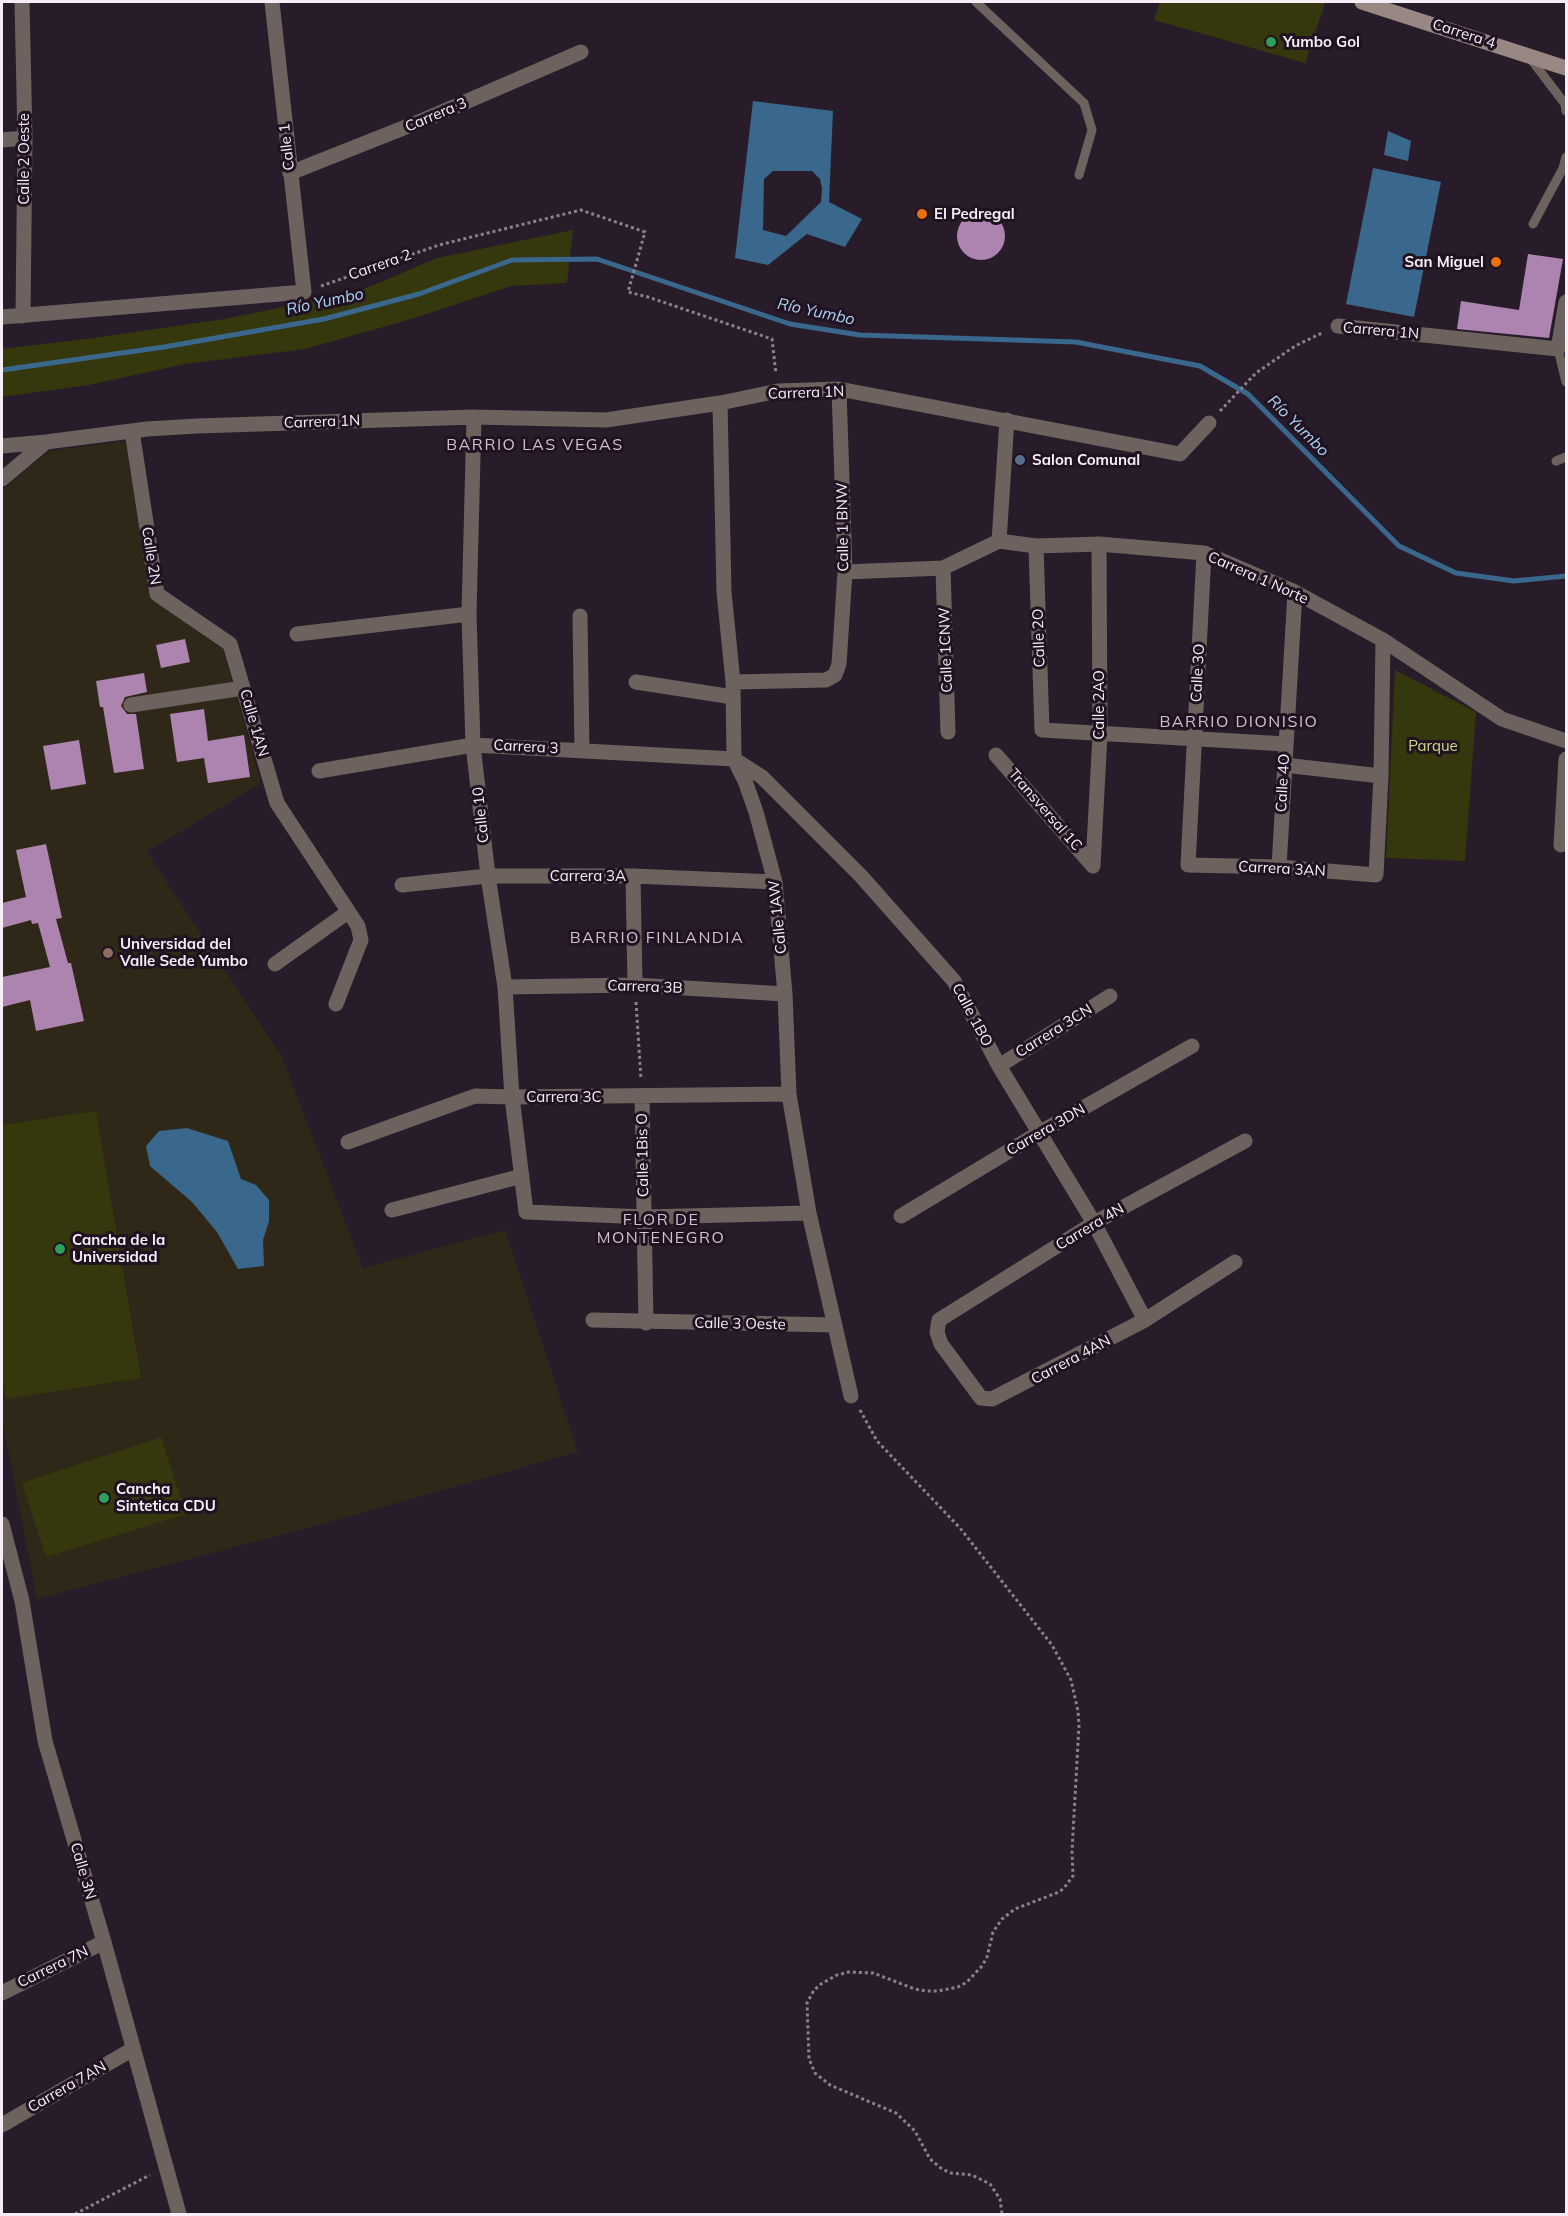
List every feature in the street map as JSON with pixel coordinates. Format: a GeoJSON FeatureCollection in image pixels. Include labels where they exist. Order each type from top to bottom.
{"type":"FeatureCollection","features":[{"type":"Feature","properties":{"kind":"main road","name":"Carrera 4"},"geometry":{"type":"LineString","coordinates":[[1362,2],[1566,68]]}},
{"type":"Feature","properties":{"kind":"street","name":"Calle 2 Oeste"},"geometry":{"type":"LineString","coordinates":[[22,2],[25,138],[23,316]]}},
{"type":"Feature","properties":{"kind":"street","name":"Calle 1"},"geometry":{"type":"LineString","coordinates":[[272,2],[304,292]]}},
{"type":"Feature","properties":{"kind":"street","name":"Carrera 3"},"geometry":{"type":"LineString","coordinates":[[290,173],[426,119],[581,52]]}},
{"type":"Feature","properties":{"kind":"street"},"geometry":{"type":"LineString","coordinates":[[2,140],[25,138]]}},
{"type":"Feature","properties":{"kind":"street"},"geometry":{"type":"LineString","coordinates":[[2,317],[304,292]]}},
{"type":"Feature","properties":{"kind":"street"},"geometry":{"type":"LineString","coordinates":[[1558,349],[1566,302]]}},
{"type":"Feature","properties":{"kind":"street","name":"Carrera 1N"},"geometry":{"type":"LineString","coordinates":[[1338,326],[1558,349]]}},
{"type":"Feature","properties":{"kind":"street","name":"Carrera 1N"},"geometry":{"type":"LineString","coordinates":[[2,446],[198,426],[474,417],[606,420],[720,403],[778,391],[839,390],[1180,454],[1209,423]]}},
{"type":"Feature","properties":{"kind":"street","name":"Calle 1 BNW"},"geometry":{"type":"LineString","coordinates":[[733,689],[826,680],[835,675],[839,664],[845,572],[839,390]]}},
{"type":"Feature","properties":{"kind":"street","name":"Calle 1AW"},"geometry":{"type":"LineString","coordinates":[[720,403],[724,592],[733,689],[734,759],[756,812],[775,882],[785,994],[789,1094],[809,1213],[851,1396]]}},
{"type":"Feature","properties":{"kind":"street","name":"Calle 10"},"geometry":{"type":"LineString","coordinates":[[474,417],[469,614],[473,744],[488,876],[505,987],[512,1097],[526,1212],[645,1216]]}},
{"type":"Feature","properties":{"kind":"street"},"geometry":{"type":"LineString","coordinates":[[845,572],[943,568],[999,541],[1007,420]]}},
{"type":"Feature","properties":{"kind":"street","name":"Calle 2N"},"geometry":{"type":"LineString","coordinates":[[132,431],[157,594],[230,644]]}},
{"type":"Feature","properties":{"kind":"street"},"geometry":{"type":"LineString","coordinates":[[2,479],[45,442]]}},
{"type":"Feature","properties":{"kind":"street","name":"Carrera 1 Norte"},"geometry":{"type":"LineString","coordinates":[[999,541],[1036,546],[1099,544],[1204,553],[1295,592],[1383,640],[1502,719],[1566,741]]}},
{"type":"Feature","properties":{"kind":"street","name":"Calle 2AO"},"geometry":{"type":"LineString","coordinates":[[1093,866],[1100,734],[1099,544]]}},
{"type":"Feature","properties":{"kind":"street","name":"Calle 2O"},"geometry":{"type":"LineString","coordinates":[[1036,546],[1042,730],[1100,734]]}},
{"type":"Feature","properties":{"kind":"street","name":"Calle 3O"},"geometry":{"type":"LineString","coordinates":[[1188,865],[1204,553]]}},
{"type":"Feature","properties":{"kind":"street","name":"Calle 1CNW"},"geometry":{"type":"LineString","coordinates":[[943,568],[948,732]]}},
{"type":"Feature","properties":{"kind":"street","name":"Calle 4O"},"geometry":{"type":"LineString","coordinates":[[1279,867],[1295,592]]}},
{"type":"Feature","properties":{"kind":"street"},"geometry":{"type":"LineString","coordinates":[[297,634],[469,614]]}},
{"type":"Feature","properties":{"kind":"street"},"geometry":{"type":"LineString","coordinates":[[580,615],[582,750]]}},
{"type":"Feature","properties":{"kind":"street"},"geometry":{"type":"LineString","coordinates":[[1284,765],[1381,776],[1383,640]]}},
{"type":"Feature","properties":{"kind":"street","name":"Calle 1AN"},"geometry":{"type":"LineString","coordinates":[[230,644],[277,803],[358,927],[361,940],[336,1004]]}},
{"type":"Feature","properties":{"kind":"street"},"geometry":{"type":"LineString","coordinates":[[636,682],[733,689]]}},
{"type":"Feature","properties":{"kind":"street"},"geometry":{"type":"LineString","coordinates":[[131,705],[243,688]]}},
{"type":"Feature","properties":{"kind":"street"},"geometry":{"type":"LineString","coordinates":[[1100,734],[1286,744]]}},
{"type":"Feature","properties":{"kind":"street","name":"Carrera 3"},"geometry":{"type":"LineString","coordinates":[[319,771],[473,744],[734,759]]}},
{"type":"Feature","properties":{"kind":"street","name":"Transversal 1C"},"geometry":{"type":"LineString","coordinates":[[996,755],[1093,866]]}},
{"type":"Feature","properties":{"kind":"street","name":"Calle 1BO"},"geometry":{"type":"LineString","coordinates":[[734,759],[762,777],[861,876],[954,981],[999,1066],[1094,1223],[1145,1320]]}},
{"type":"Feature","properties":{"kind":"street"},"geometry":{"type":"LineString","coordinates":[[1561,845],[1566,759]]}},
{"type":"Feature","properties":{"kind":"street","name":"Carrera 3AN"},"geometry":{"type":"LineString","coordinates":[[1188,865],[1279,867],[1376,875],[1381,776]]}},
{"type":"Feature","properties":{"kind":"street","name":"Carrera 3A"},"geometry":{"type":"LineString","coordinates":[[402,885],[488,876],[633,876],[775,882]]}},
{"type":"Feature","properties":{"kind":"street"},"geometry":{"type":"LineString","coordinates":[[633,876],[635,985]]}},
{"type":"Feature","properties":{"kind":"street"},"geometry":{"type":"LineString","coordinates":[[275,964],[348,912]]}},
{"type":"Feature","properties":{"kind":"street","name":"Carrera 3B"},"geometry":{"type":"LineString","coordinates":[[505,987],[635,985],[785,994]]}},
{"type":"Feature","properties":{"kind":"street","name":"Carrera 3CN"},"geometry":{"type":"LineString","coordinates":[[999,1066],[1110,996]]}},
{"type":"Feature","properties":{"kind":"street","name":"Carrera 3DN"},"geometry":{"type":"LineString","coordinates":[[901,1216],[1039,1133],[1192,1046]]}},
{"type":"Feature","properties":{"kind":"street","name":"Carrera 3C"},"geometry":{"type":"LineString","coordinates":[[348,1142],[475,1096],[789,1094]]}},
{"type":"Feature","properties":{"kind":"street","name":"Calle 1Bis O"},"geometry":{"type":"LineString","coordinates":[[642,1096],[646,1323]]}},
{"type":"Feature","properties":{"kind":"street","name":"Carrera 4N"},"geometry":{"type":"LineString","coordinates":[[939,1320],[1094,1223],[1245,1141]]}},
{"type":"Feature","properties":{"kind":"street"},"geometry":{"type":"LineString","coordinates":[[392,1210],[522,1176]]}},
{"type":"Feature","properties":{"kind":"street"},"geometry":{"type":"LineString","coordinates":[[645,1216],[809,1213]]}},
{"type":"Feature","properties":{"kind":"street","name":"Carrera 4AN"},"geometry":{"type":"LineString","coordinates":[[939,1320],[937,1332],[941,1344],[981,1398],[992,1400],[1145,1320],[1235,1262]]}},
{"type":"Feature","properties":{"kind":"street"},"geometry":{"type":"LineString","coordinates":[[594,1320],[646,1323]]}},
{"type":"Feature","properties":{"kind":"street","name":"Calle 3 Oeste"},"geometry":{"type":"LineString","coordinates":[[646,1323],[835,1325]]}},
{"type":"Feature","properties":{"kind":"street","name":"Calle 3N"},"geometry":{"type":"LineString","coordinates":[[2,1524],[22,1601],[45,1741],[104,1942],[179,2214]]}},
{"type":"Feature","properties":{"kind":"street","name":"Carrera 7N"},"geometry":{"type":"LineString","coordinates":[[2,1993],[104,1942]]}},
{"type":"Feature","properties":{"kind":"street","name":"Carrera 7AN"},"geometry":{"type":"LineString","coordinates":[[2,2125],[134,2049]]}},
{"type":"Feature","properties":{"kind":"lane"},"geometry":{"type":"LineString","coordinates":[[976,2],[1084,103],[1092,130],[1078,175]]}},
{"type":"Feature","properties":{"kind":"lane"},"geometry":{"type":"LineString","coordinates":[[1528,56],[1558,95],[1566,111]]}},
{"type":"Feature","properties":{"kind":"lane"},"geometry":{"type":"LineString","coordinates":[[1533,224],[1563,168],[1566,157]]}},
{"type":"Feature","properties":{"kind":"lane"},"geometry":{"type":"LineString","coordinates":[[1558,349],[1566,382]]}},
{"type":"Feature","properties":{"kind":"lane"},"geometry":{"type":"LineString","coordinates":[[1556,461],[1566,457]]}},
{"type":"Feature","properties":{"kind":"path","name":"Carrera 2"},"geometry":{"type":"LineString","coordinates":[[304,292],[439,245],[581,210],[645,232],[628,292],[772,339],[778,391]]}},
{"type":"Feature","properties":{"kind":"path","name":"Carrera 1N"},"geometry":{"type":"LineString","coordinates":[[1209,423],[1256,373],[1295,346],[1338,326]]}},
{"type":"Feature","properties":{"kind":"path"},"geometry":{"type":"LineString","coordinates":[[635,985],[642,1096]]}},
{"type":"Feature","properties":{"kind":"path"},"geometry":{"type":"LineString","coordinates":[[851,1396],[877,1441],[960,1528],[1052,1645],[1066,1668],[1077,1703],[1079,1725],[1072,1851],[1073,1876],[1064,1888],[1015,1909],[1002,1919],[993,1932],[987,1957],[982,1966],[968,1982],[958,1987],[926,1991],[873,1973],[849,1972],[837,1975],[821,1984],[814,1990],[807,2003],[809,2059],[815,2073],[830,2085],[897,2113],[915,2131],[930,2159],[942,2169],[951,2173],[972,2175],[990,2184],[1000,2199],[1002,2214]]}},
{"type":"Feature","properties":{"kind":"path"},"geometry":{"type":"LineString","coordinates":[[75,2214],[166,2167]]}},
{"type":"Feature","properties":{"kind":"shaded area","name":"Universidad del Valle Sede Yumbo"},"geometry":{"type":"Polygon","coordinates":[[[126,441],[149,595],[223,648],[261,783],[147,852],[281,1055],[363,1268],[505,1230],[578,1452],[304,1529],[37,1599],[2,1418],[2,490],[49,451],[126,441]]]}},
{"type":"Feature","properties":{"kind":"green space","name":"Yumbo Gol"},"geometry":{"type":"Polygon","coordinates":[[[1160,2],[1325,3],[1305,63],[1154,20],[1160,2]]]}},
{"type":"Feature","properties":{"kind":"green space"},"geometry":{"type":"Polygon","coordinates":[[[573,230],[567,283],[511,286],[408,320],[305,349],[185,364],[89,385],[2,397],[2,349],[224,319],[357,292],[437,258],[573,230]]]}},
{"type":"Feature","properties":{"kind":"green space","name":"Parque"},"geometry":{"type":"Polygon","coordinates":[[[1395,670],[1476,712],[1465,861],[1386,858],[1395,670]]]}},
{"type":"Feature","properties":{"kind":"green space","name":"Cancha de la Universidad"},"geometry":{"type":"Polygon","coordinates":[[[96,1111],[141,1378],[6,1399],[2,1374],[2,1125],[96,1111]]]}},
{"type":"Feature","properties":{"kind":"green space","name":"Cancha Sintetica CDU"},"geometry":{"type":"Polygon","coordinates":[[[161,1437],[186,1514],[46,1557],[22,1483],[161,1437]]]}},
{"type":"Feature","properties":{"kind":"water"},"geometry":{"type":"Polygon","coordinates":[[[753,101],[833,111],[829,202],[862,219],[845,247],[807,234],[768,265],[735,258],[753,101]],[[773,171],[764,179],[763,230],[786,236],[821,202],[820,179],[812,171],[773,171]]]}},
{"type":"Feature","properties":{"kind":"water"},"geometry":{"type":"Polygon","coordinates":[[[1388,131],[1411,141],[1408,161],[1384,155],[1388,131]]]}},
{"type":"Feature","properties":{"kind":"water"},"geometry":{"type":"Polygon","coordinates":[[[1373,168],[1441,182],[1414,317],[1346,304],[1373,168]]]}},
{"type":"Feature","properties":{"kind":"water"},"geometry":{"type":"Polygon","coordinates":[[[187,1128],[228,1141],[241,1179],[256,1185],[269,1200],[269,1221],[263,1240],[264,1266],[238,1269],[217,1232],[192,1202],[150,1166],[146,1146],[159,1131],[187,1128]]]}},
{"type":"Feature","properties":{"kind":"building"},"geometry":{"type":"Polygon","coordinates":[[[981,212],[998,219],[1005,236],[998,253],[981,260],[964,253],[957,236],[964,219],[981,212]]]}},
{"type":"Feature","properties":{"kind":"building"},"geometry":{"type":"Polygon","coordinates":[[[1528,254],[1563,259],[1549,338],[1457,329],[1461,301],[1519,310],[1528,254]]]}},
{"type":"Feature","properties":{"kind":"building"},"geometry":{"type":"Polygon","coordinates":[[[185,639],[190,662],[161,668],[156,645],[185,639]]]}},
{"type":"Feature","properties":{"kind":"building"},"geometry":{"type":"Polygon","coordinates":[[[144,673],[147,692],[125,697],[121,706],[127,714],[136,714],[144,769],[114,773],[103,707],[100,707],[96,681],[144,673]]]}},
{"type":"Feature","properties":{"kind":"building"},"geometry":{"type":"Polygon","coordinates":[[[204,709],[208,741],[244,735],[250,777],[208,783],[204,758],[177,762],[170,714],[204,709]]]}},
{"type":"Feature","properties":{"kind":"building"},"geometry":{"type":"Polygon","coordinates":[[[79,740],[86,784],[51,790],[43,746],[79,740]]]}},
{"type":"Feature","properties":{"kind":"building"},"geometry":{"type":"Polygon","coordinates":[[[46,844],[62,918],[56,919],[68,963],[71,963],[84,1021],[36,1031],[30,1000],[2,1007],[2,977],[50,967],[38,923],[32,924],[31,920],[2,928],[2,903],[26,897],[16,850],[46,844]]]}},
{"type":"Feature","properties":{"kind":"waterway","name":"Río Yumbo"},"geometry":{"type":"LineString","coordinates":[[2,370],[164,347],[324,319],[419,294],[512,260],[597,259],[790,324],[860,335],[1076,342],[1200,366],[1248,394],[1399,546],[1456,573],[1514,581],[1566,576]]}},
{"type":"Feature","properties":{"kind":"place","name":"Yumbo Gol"},"geometry":{"type":"Point","coordinates":[1271,42]}},
{"type":"Feature","properties":{"kind":"place","name":"El Pedregal"},"geometry":{"type":"Point","coordinates":[922,214]}},
{"type":"Feature","properties":{"kind":"place","name":"San Miguel"},"geometry":{"type":"Point","coordinates":[1496,262]}},
{"type":"Feature","properties":{"kind":"place","name":"Salon Comunal"},"geometry":{"type":"Point","coordinates":[1020,460]}},
{"type":"Feature","properties":{"kind":"place","name":"Universidad del Valle Sede Yumbo"},"geometry":{"type":"Point","coordinates":[108,953]}},
{"type":"Feature","properties":{"kind":"place","name":"Cancha de la Universidad"},"geometry":{"type":"Point","coordinates":[60,1249]}},
{"type":"Feature","properties":{"kind":"place","name":"Cancha Sintetica CDU"},"geometry":{"type":"Point","coordinates":[104,1498]}},
{"type":"Feature","properties":{"kind":"district","name":"BARRIO LAS VEGAS"},"geometry":{"type":"Point","coordinates":[535,445]}},
{"type":"Feature","properties":{"kind":"district","name":"BARRIO DIONISIO"},"geometry":{"type":"Point","coordinates":[1239,722]}},
{"type":"Feature","properties":{"kind":"district","name":"BARRIO FINLANDIA"},"geometry":{"type":"Point","coordinates":[657,938]}},
{"type":"Feature","properties":{"kind":"district","name":"FLOR DE MONTENEGRO"},"geometry":{"type":"Point","coordinates":[661,1229]}}]}
